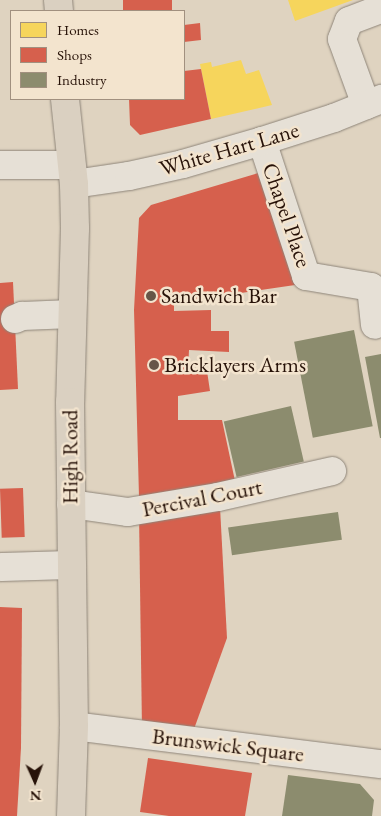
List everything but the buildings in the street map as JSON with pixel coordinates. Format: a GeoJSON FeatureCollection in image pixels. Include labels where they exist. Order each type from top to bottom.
{"type":"FeatureCollection","features":[{"type":"Feature","properties":{"kind":"main road","name":"High Road"},"geometry":{"type":"LineString","coordinates":[[65,100],[75,228],[72,314],[71,504],[74,726],[72,816]]}},
{"type":"Feature","properties":{"kind":"street"},"geometry":{"type":"LineString","coordinates":[[373,102],[342,39],[348,21],[381,9]]}},
{"type":"Feature","properties":{"kind":"street","name":"White Hart Lane"},"geometry":{"type":"LineString","coordinates":[[0,164],[72,175],[160,170],[262,141],[334,118],[373,102]]}},
{"type":"Feature","properties":{"kind":"street","name":"Chapel Place"},"geometry":{"type":"LineString","coordinates":[[262,141],[306,276],[371,287],[375,326]]}},
{"type":"Feature","properties":{"kind":"street"},"geometry":{"type":"LineString","coordinates":[[15,318],[22,316],[72,314]]}},
{"type":"Feature","properties":{"kind":"street","name":"Percival Court"},"geometry":{"type":"LineString","coordinates":[[71,504],[128,512],[218,497],[332,471]]}},
{"type":"Feature","properties":{"kind":"street"},"geometry":{"type":"LineString","coordinates":[[0,566],[72,565]]}},
{"type":"Feature","properties":{"kind":"street","name":"Brunswick Square"},"geometry":{"type":"LineString","coordinates":[[74,726],[381,764]]}},
{"type":"Feature","properties":{"kind":"place","name":"Sandwich Bar"},"geometry":{"type":"Point","coordinates":[151,296]}},
{"type":"Feature","properties":{"kind":"place","name":"Bricklayers Arms"},"geometry":{"type":"Point","coordinates":[154,365]}}]}
